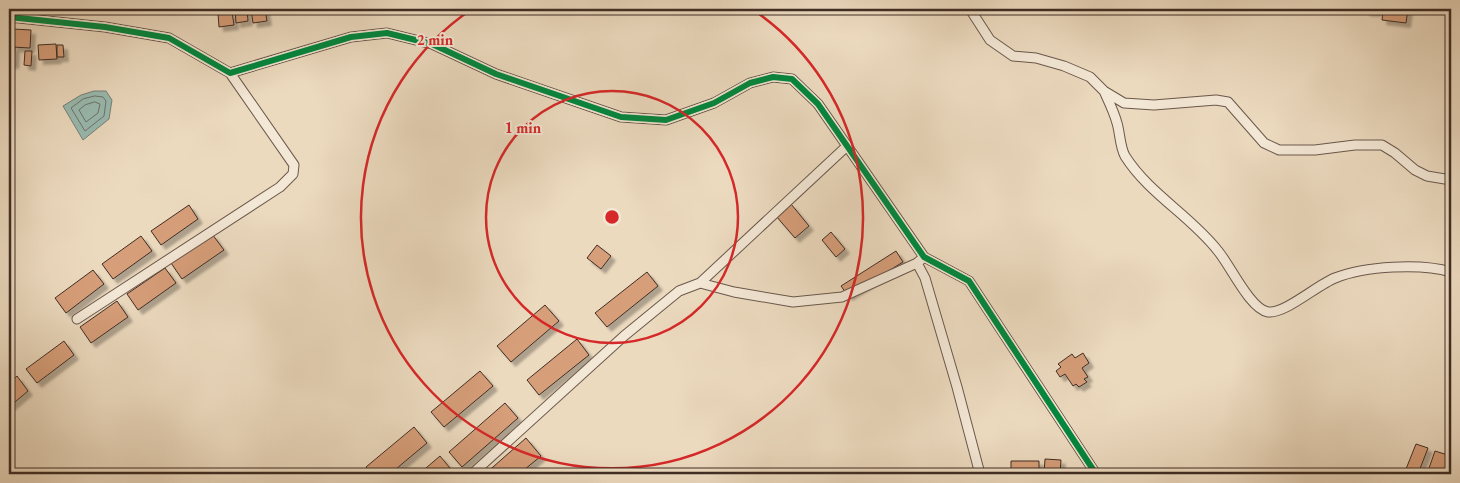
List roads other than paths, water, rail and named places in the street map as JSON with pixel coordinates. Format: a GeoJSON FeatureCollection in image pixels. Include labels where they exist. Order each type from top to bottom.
{"type":"FeatureCollection","features":[{"type":"Feature","properties":{"kind":"street"},"geometry":{"type":"LineString","coordinates":[[970,9],[990,40],[1013,56],[1036,58],[1064,66],[1090,77],[1104,91],[1124,103],[1154,105],[1216,100],[1228,102],[1264,143],[1279,150],[1315,150],[1355,145],[1382,145],[1415,170],[1427,176],[1451,180]]}},
{"type":"Feature","properties":{"kind":"street"},"geometry":{"type":"LineString","coordinates":[[9,17],[105,28],[169,38],[230,73],[294,165],[293,174],[280,187],[77,319]]}},
{"type":"Feature","properties":{"kind":"street"},"geometry":{"type":"LineString","coordinates":[[230,73],[351,37],[388,34],[432,44],[496,74],[621,117],[666,120],[714,103],[750,83],[773,77],[792,79],[818,104],[924,257],[969,281],[1096,474]]}},
{"type":"Feature","properties":{"kind":"street"},"geometry":{"type":"LineString","coordinates":[[1104,91],[1117,121],[1124,154],[1140,177],[1184,216],[1218,250],[1259,308],[1268,312],[1282,310],[1334,278],[1356,272],[1400,267],[1438,268],[1451,272]]}},
{"type":"Feature","properties":{"kind":"street"},"geometry":{"type":"LineString","coordinates":[[472,474],[624,336],[679,291],[700,283],[847,146]]}},
{"type":"Feature","properties":{"kind":"street"},"geometry":{"type":"LineString","coordinates":[[700,283],[734,292],[793,302],[842,297],[917,263],[924,257]]}},
{"type":"Feature","properties":{"kind":"street"},"geometry":{"type":"LineString","coordinates":[[917,263],[925,278],[980,474]]}},
{"type":"Feature","properties":{"kind":"water"},"geometry":{"type":"Polygon","coordinates":[[[94,91],[106,91],[112,100],[109,119],[83,140],[63,106],[81,95],[94,91]]]}}]}
